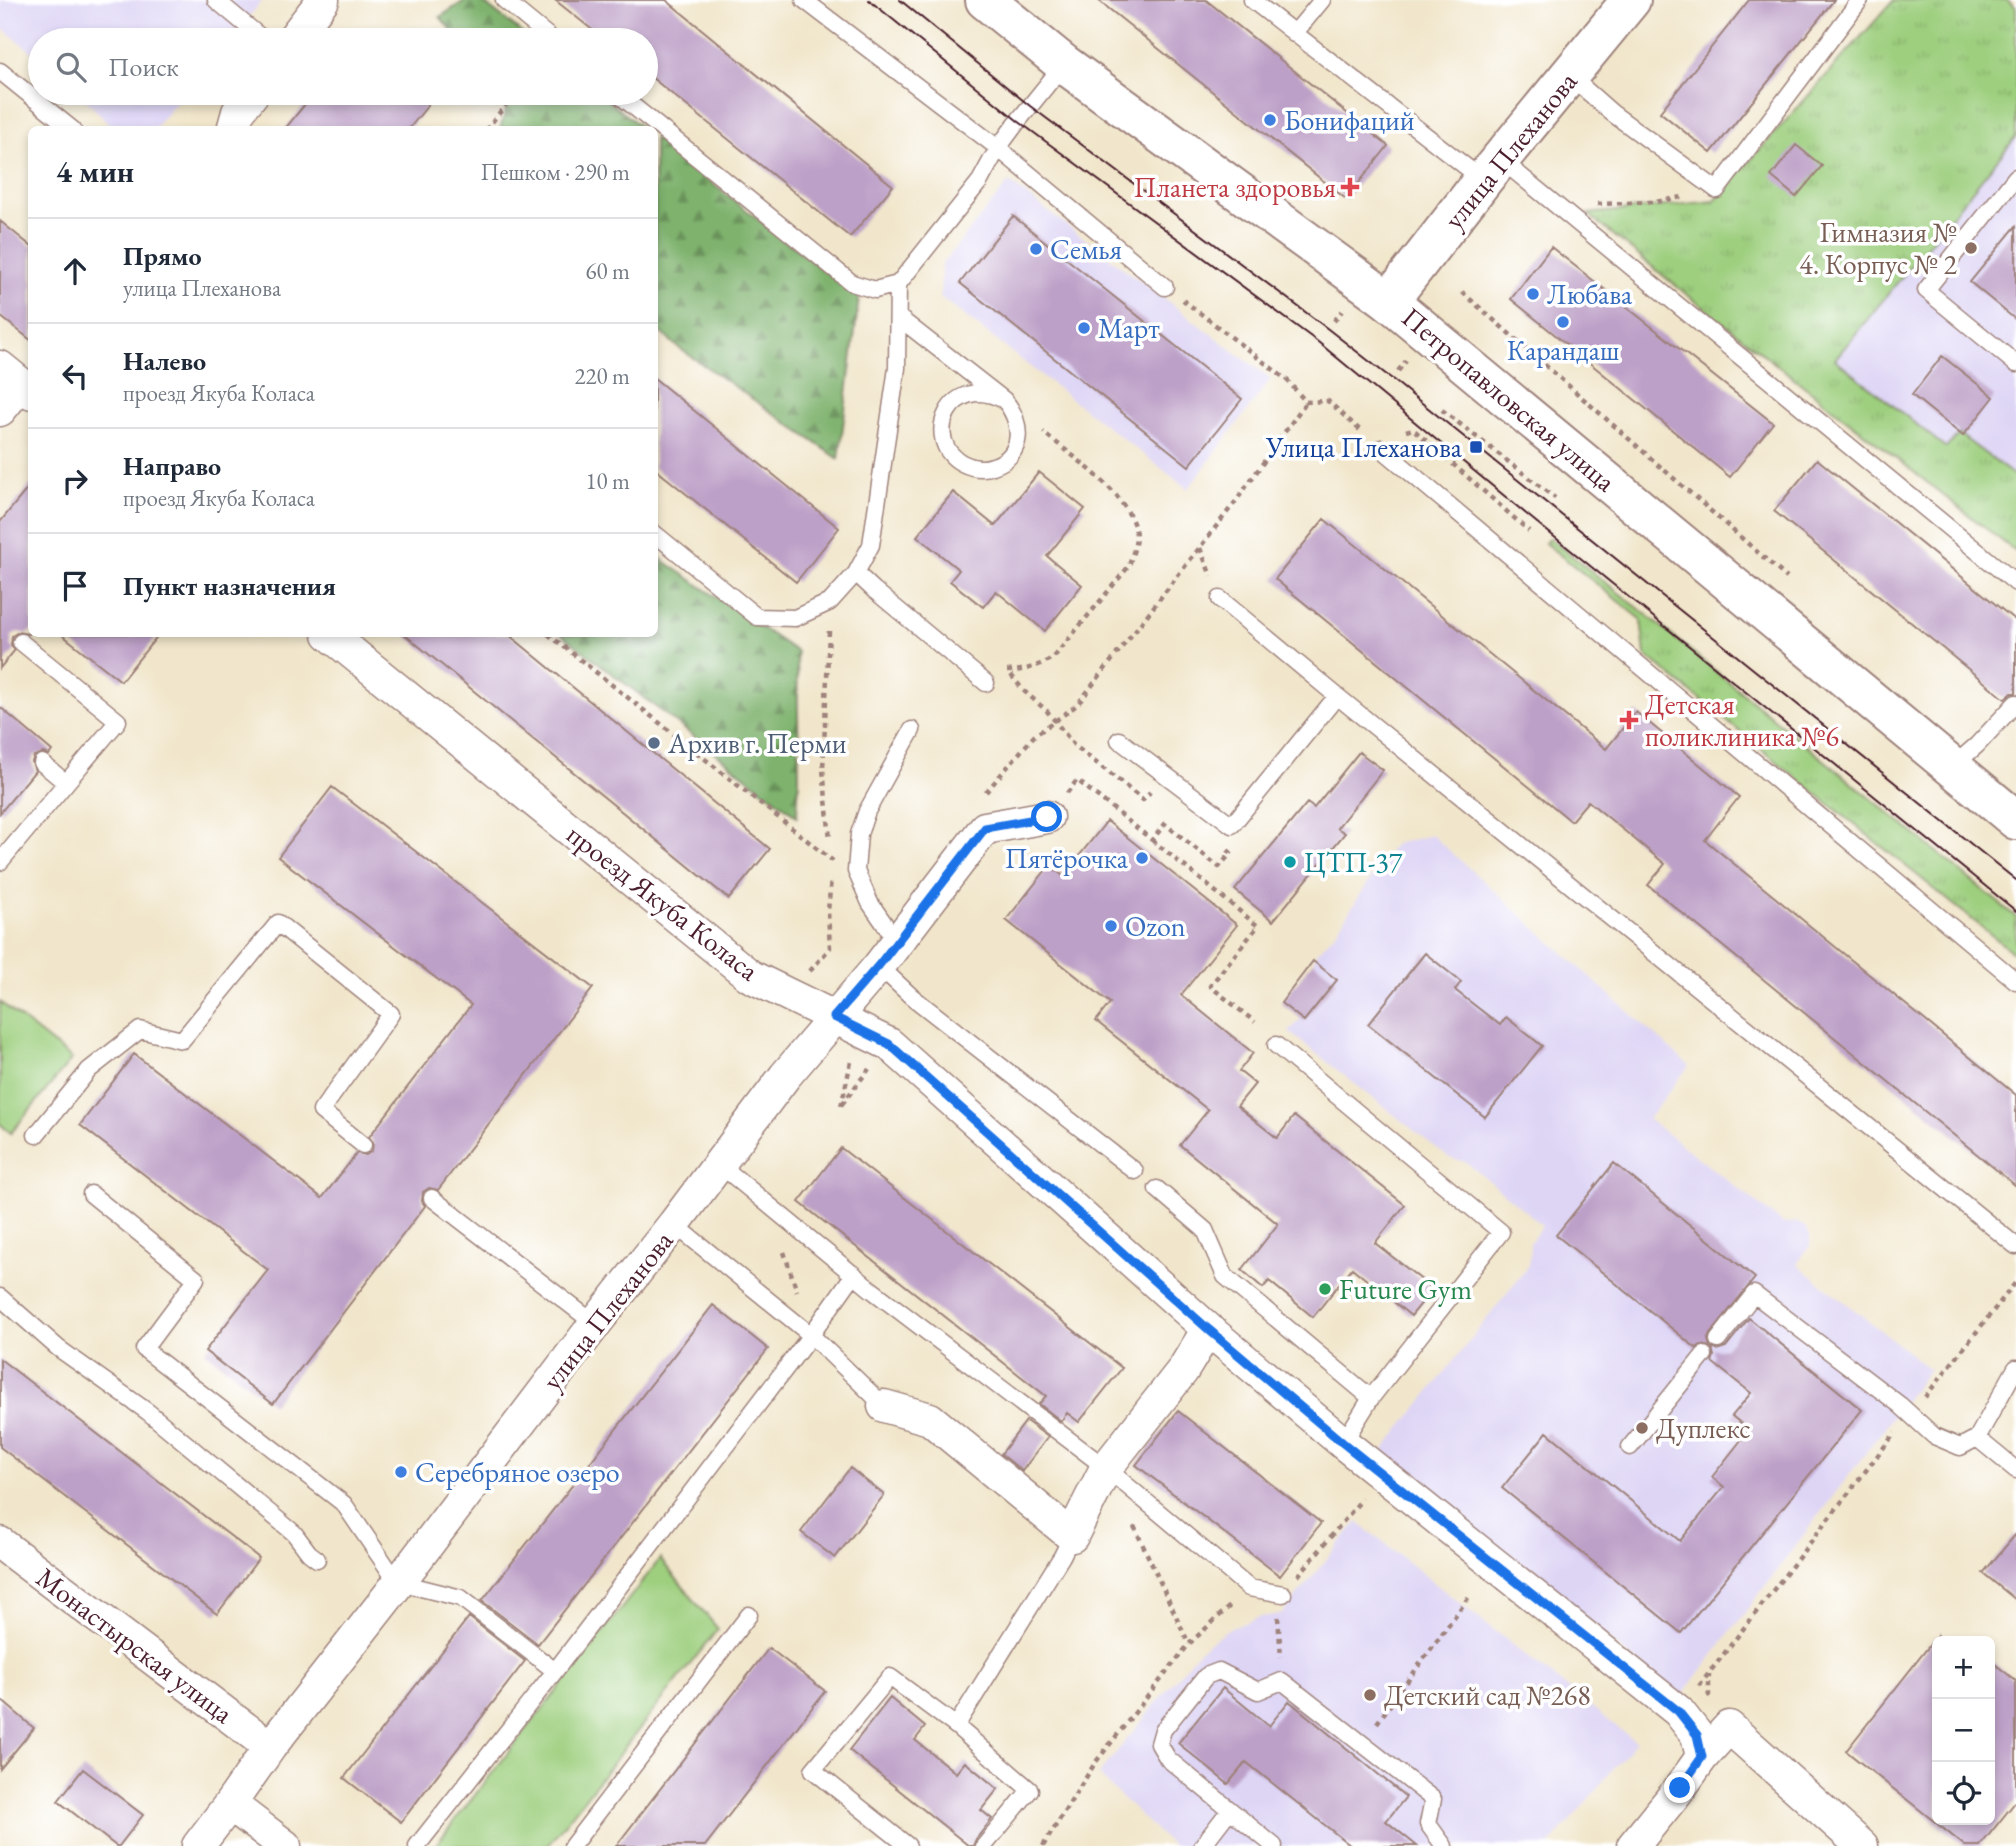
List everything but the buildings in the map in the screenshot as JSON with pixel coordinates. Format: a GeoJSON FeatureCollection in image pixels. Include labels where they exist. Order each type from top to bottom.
{"type":"FeatureCollection","features":[{"type":"Feature","properties":{"kind":"main road","name":"Петропавловская улица"},"geometry":{"type":"LineString","coordinates":[[986,0],[1064,64],[1390,301],[2016,820]]}},
{"type":"Feature","properties":{"kind":"main road","name":"улица Плеханова"},"geometry":{"type":"LineString","coordinates":[[1390,301],[1491,170],[1631,0]]}},
{"type":"Feature","properties":{"kind":"street"},"geometry":{"type":"LineString","coordinates":[[301,28],[323,0]]}},
{"type":"Feature","properties":{"kind":"street"},"geometry":{"type":"LineString","coordinates":[[234,126],[238,112],[244,105]]}},
{"type":"Feature","properties":{"kind":"street"},"geometry":{"type":"LineString","coordinates":[[0,410],[17,381]]}},
{"type":"Feature","properties":{"kind":"street","name":"проезд Якуба Коласа"},"geometry":{"type":"LineString","coordinates":[[333,637],[750,976],[889,1044],[1208,1329],[1343,1443],[1678,1711],[1697,1735],[1702,1757]]}},
{"type":"Feature","properties":{"kind":"street","name":"улица Плеханова"},"geometry":{"type":"LineString","coordinates":[[198,1846],[270,1747],[785,1076],[846,1023],[888,954],[985,828],[1047,817]]}},
{"type":"Feature","properties":{"kind":"street"},"geometry":{"type":"LineString","coordinates":[[884,1406],[930,1419],[1072,1536],[1107,1468],[1183,1370],[1208,1329]]}},
{"type":"Feature","properties":{"kind":"street","name":"Монастырская улица"},"geometry":{"type":"LineString","coordinates":[[0,1543],[270,1747]]}},
{"type":"Feature","properties":{"kind":"street"},"geometry":{"type":"LineString","coordinates":[[1633,1846],[1702,1757],[1729,1727],[1862,1846]]}},
{"type":"Feature","properties":{"kind":"street"},"geometry":{"type":"LineString","coordinates":[[230,1804],[285,1846]]}},
{"type":"Feature","properties":{"kind":"lane"},"geometry":{"type":"LineString","coordinates":[[216,0],[250,28]]}},
{"type":"Feature","properties":{"kind":"lane"},"geometry":{"type":"LineString","coordinates":[[504,0],[538,28]]}},
{"type":"Feature","properties":{"kind":"lane"},"geometry":{"type":"LineString","coordinates":[[804,0],[998,148],[1165,287]]}},
{"type":"Feature","properties":{"kind":"lane"},"geometry":{"type":"LineString","coordinates":[[1252,0],[1294,34],[1491,170],[1556,206],[2016,583]]}},
{"type":"Feature","properties":{"kind":"lane"},"geometry":{"type":"LineString","coordinates":[[1294,34],[1322,0]]}},
{"type":"Feature","properties":{"kind":"lane"},"geometry":{"type":"LineString","coordinates":[[1570,76],[1612,113],[1717,190],[1860,0]]}},
{"type":"Feature","properties":{"kind":"lane"},"geometry":{"type":"LineString","coordinates":[[658,126],[852,283],[875,290],[898,284],[980,181],[998,148],[1064,64]]}},
{"type":"Feature","properties":{"kind":"lane"},"geometry":{"type":"LineString","coordinates":[[0,71],[28,94]]}},
{"type":"Feature","properties":{"kind":"lane"},"geometry":{"type":"LineString","coordinates":[[42,105],[68,126]]}},
{"type":"Feature","properties":{"kind":"lane"},"geometry":{"type":"LineString","coordinates":[[632,105],[658,126]]}},
{"type":"Feature","properties":{"kind":"lane"},"geometry":{"type":"LineString","coordinates":[[2014,184],[1926,290],[2016,364]]}},
{"type":"Feature","properties":{"kind":"lane"},"geometry":{"type":"LineString","coordinates":[[658,536],[757,617],[795,618],[830,602],[856,573],[871,545],[897,368],[898,284]]}},
{"type":"Feature","properties":{"kind":"lane"},"geometry":{"type":"LineString","coordinates":[[898,317],[1004,400],[1013,410],[1018,422],[1018,436],[1014,448],[1006,459],[995,466],[969,466],[957,460],[948,450],[943,438],[943,424],[947,412],[966,394],[992,394],[1004,400]]}},
{"type":"Feature","properties":{"kind":"lane"},"geometry":{"type":"LineString","coordinates":[[1381,448],[2016,981]]}},
{"type":"Feature","properties":{"kind":"lane"},"geometry":{"type":"LineString","coordinates":[[856,573],[986,683]]}},
{"type":"Feature","properties":{"kind":"lane"},"geometry":{"type":"LineString","coordinates":[[1220,599],[2016,1246]]}},
{"type":"Feature","properties":{"kind":"lane"},"geometry":{"type":"LineString","coordinates":[[0,862],[118,721],[21,642]]}},
{"type":"Feature","properties":{"kind":"lane"},"geometry":{"type":"LineString","coordinates":[[1119,740],[1232,825],[1338,696]]}},
{"type":"Feature","properties":{"kind":"lane"},"geometry":{"type":"LineString","coordinates":[[1952,767],[1977,746],[2016,703]]}},
{"type":"Feature","properties":{"kind":"lane"},"geometry":{"type":"LineString","coordinates":[[912,730],[867,811],[859,834],[856,870],[888,954],[911,996],[1135,1171]]}},
{"type":"Feature","properties":{"kind":"lane"},"geometry":{"type":"LineString","coordinates":[[42,763],[66,783]]}},
{"type":"Feature","properties":{"kind":"lane"},"geometry":{"type":"LineString","coordinates":[[36,1135],[89,1070],[140,1030],[182,1040],[278,923],[391,1014],[321,1111],[363,1145]]}},
{"type":"Feature","properties":{"kind":"lane"},"geometry":{"type":"LineString","coordinates":[[1276,1045],[1501,1232],[1371,1398],[1343,1443]]}},
{"type":"Feature","properties":{"kind":"lane"},"geometry":{"type":"LineString","coordinates":[[719,1164],[872,1290],[1107,1468],[1249,1588],[1283,1594]]}},
{"type":"Feature","properties":{"kind":"lane"},"geometry":{"type":"LineString","coordinates":[[1157,1189],[1205,1230],[1224,1276],[1371,1398]]}},
{"type":"Feature","properties":{"kind":"lane"},"geometry":{"type":"LineString","coordinates":[[91,1194],[196,1279],[144,1349],[344,1504],[397,1582],[461,1598],[555,1671]]}},
{"type":"Feature","properties":{"kind":"lane"},"geometry":{"type":"LineString","coordinates":[[432,1198],[595,1324]]}},
{"type":"Feature","properties":{"kind":"lane"},"geometry":{"type":"LineString","coordinates":[[674,1224],[811,1335],[884,1406]]}},
{"type":"Feature","properties":{"kind":"lane"},"geometry":{"type":"LineString","coordinates":[[417,1846],[555,1671],[811,1335],[854,1274]]}},
{"type":"Feature","properties":{"kind":"lane"},"geometry":{"type":"LineString","coordinates":[[1718,1340],[1754,1293],[1900,1405],[1934,1436],[1960,1447],[1977,1438],[2016,1368]]}},
{"type":"Feature","properties":{"kind":"lane"},"geometry":{"type":"LineString","coordinates":[[0,1297],[58,1348],[158,1421],[294,1533],[317,1559]]}},
{"type":"Feature","properties":{"kind":"lane"},"geometry":{"type":"LineString","coordinates":[[1630,1447],[1704,1355]]}},
{"type":"Feature","properties":{"kind":"lane"},"geometry":{"type":"LineString","coordinates":[[1977,1438],[2016,1470]]}},
{"type":"Feature","properties":{"kind":"lane"},"geometry":{"type":"LineString","coordinates":[[956,1726],[1072,1536]]}},
{"type":"Feature","properties":{"kind":"lane"},"geometry":{"type":"LineString","coordinates":[[572,1846],[750,1615]]}},
{"type":"Feature","properties":{"kind":"lane"},"geometry":{"type":"LineString","coordinates":[[1274,1846],[1168,1759],[1160,1744],[1163,1730],[1206,1676],[1219,1671],[1258,1691],[1282,1681],[1433,1798],[1428,1824],[1444,1846]]}},
{"type":"Feature","properties":{"kind":"lane"},"geometry":{"type":"LineString","coordinates":[[908,1846],[813,1770],[890,1677],[956,1726],[1030,1790],[984,1846]]}},
{"type":"Feature","properties":{"kind":"lane"},"geometry":{"type":"LineString","coordinates":[[1202,1846],[1229,1811]]}},
{"type":"Feature","properties":{"kind":"path"},"geometry":{"type":"LineString","coordinates":[[489,126],[506,105]]}},
{"type":"Feature","properties":{"kind":"path"},"geometry":{"type":"LineString","coordinates":[[1556,206],[1655,202],[1717,190]]}},
{"type":"Feature","properties":{"kind":"path"},"geometry":{"type":"LineString","coordinates":[[1165,287],[1287,380],[1306,402]]}},
{"type":"Feature","properties":{"kind":"path"},"geometry":{"type":"LineString","coordinates":[[1462,292],[1791,582]]}},
{"type":"Feature","properties":{"kind":"path"},"geometry":{"type":"LineString","coordinates":[[1334,321],[1342,311]]}},
{"type":"Feature","properties":{"kind":"path"},"geometry":{"type":"LineString","coordinates":[[1306,402],[1328,401],[1381,448]]}},
{"type":"Feature","properties":{"kind":"path"},"geometry":{"type":"LineString","coordinates":[[984,794],[1034,736],[1077,705],[1236,501],[1306,402]]}},
{"type":"Feature","properties":{"kind":"path"},"geometry":{"type":"LineString","coordinates":[[1442,410],[1555,498]]}},
{"type":"Feature","properties":{"kind":"path"},"geometry":{"type":"LineString","coordinates":[[1406,431],[1413,429],[1528,531]]}},
{"type":"Feature","properties":{"kind":"path"},"geometry":{"type":"LineString","coordinates":[[805,978],[830,948],[828,911],[833,861],[823,769],[830,602]]}},
{"type":"Feature","properties":{"kind":"path"},"geometry":{"type":"LineString","coordinates":[[552,637],[833,861],[856,870]]}},
{"type":"Feature","properties":{"kind":"path"},"geometry":{"type":"LineString","coordinates":[[1008,672],[1024,691],[1047,711],[1074,745],[1143,800],[1151,789],[1159,795]]}},
{"type":"Feature","properties":{"kind":"path"},"geometry":{"type":"LineString","coordinates":[[1047,817],[1077,780],[1258,926],[1210,986],[1255,1022]]}},
{"type":"Feature","properties":{"kind":"path"},"geometry":{"type":"LineString","coordinates":[[1152,840],[1165,824],[1219,867],[1231,853],[1220,845]]}},
{"type":"Feature","properties":{"kind":"path"},"geometry":{"type":"LineString","coordinates":[[846,1023],[841,1106],[889,1044]]}},
{"type":"Feature","properties":{"kind":"path"},"geometry":{"type":"LineString","coordinates":[[769,1205],[811,1335]]}},
{"type":"Feature","properties":{"kind":"path"},"geometry":{"type":"LineString","coordinates":[[1920,1402],[2016,1282]]}},
{"type":"Feature","properties":{"kind":"path"},"geometry":{"type":"LineString","coordinates":[[1901,1426],[1720,1663],[1709,1674],[1901,1426]]}},
{"type":"Feature","properties":{"kind":"path"},"geometry":{"type":"LineString","coordinates":[[1282,1681],[1278,1614],[1283,1594],[1382,1474]]}},
{"type":"Feature","properties":{"kind":"path"},"geometry":{"type":"LineString","coordinates":[[1130,1518],[1189,1644]]}},
{"type":"Feature","properties":{"kind":"path"},"geometry":{"type":"LineString","coordinates":[[1043,1846],[1095,1763],[1189,1644],[1249,1588]]}},
{"type":"Feature","properties":{"kind":"path"},"geometry":{"type":"LineString","coordinates":[[1362,1743],[1471,1594]]}},
{"type":"Feature","properties":{"kind":"shaded area"},"geometry":{"type":"Polygon","coordinates":[[[0,0],[263,0],[239,28],[28,28],[28,49],[0,27],[0,0]]]}},
{"type":"Feature","properties":{"kind":"shaded area"},"geometry":{"type":"Polygon","coordinates":[[[91,105],[174,105],[156,126],[111,126],[91,105]]]}},
{"type":"Feature","properties":{"kind":"shaded area","name":"Гимназия № 4. Корпус № 2"},"geometry":{"type":"Polygon","coordinates":[[[2016,137],[2016,477],[1959,434],[1946,448],[1835,359],[2016,137]]]}},
{"type":"Feature","properties":{"kind":"shaded area"},"geometry":{"type":"Polygon","coordinates":[[[1009,182],[1271,379],[1188,489],[940,297],[942,264],[1009,182]]]}},
{"type":"Feature","properties":{"kind":"shaded area","name":"Дуплекс"},"geometry":{"type":"Polygon","coordinates":[[[1432,835],[1689,1066],[1648,1119],[1784,1224],[1796,1222],[1805,1227],[1810,1235],[1810,1245],[1797,1264],[1929,1369],[1680,1699],[1383,1451],[1529,1265],[1530,1243],[1542,1225],[1466,1162],[1449,1158],[1289,1032],[1301,1019],[1304,1021],[1337,980],[1313,961],[1335,933],[1394,844],[1432,835]]]}},
{"type":"Feature","properties":{"kind":"shaded area","name":"Детский сад №268"},"geometry":{"type":"Polygon","coordinates":[[[1357,1522],[1636,1742],[1549,1846],[1172,1846],[1098,1775],[1200,1649],[1226,1630],[1260,1617],[1282,1614],[1357,1522]]]}},
{"type":"Feature","properties":{"kind":"green space"},"geometry":{"type":"Polygon","coordinates":[[[466,0],[480,0],[516,28],[450,28],[440,17],[466,0]]]}},
{"type":"Feature","properties":{"kind":"green space"},"geometry":{"type":"Polygon","coordinates":[[[1894,0],[2007,0],[2016,7],[2016,137],[1835,359],[1946,448],[1959,434],[2016,477],[2016,552],[1588,214],[1714,201],[1894,0]]]}},
{"type":"Feature","properties":{"kind":"green space"},"geometry":{"type":"Polygon","coordinates":[[[507,105],[613,105],[640,126],[501,126],[507,105]]]}},
{"type":"Feature","properties":{"kind":"green space"},"geometry":{"type":"Polygon","coordinates":[[[658,141],[859,298],[839,459],[679,348],[658,330],[658,141]]]}},
{"type":"Feature","properties":{"kind":"green space"},"geometry":{"type":"Polygon","coordinates":[[[1549,538],[2016,917],[2016,955],[1645,655],[1641,619],[1545,543],[1549,538]]]}},
{"type":"Feature","properties":{"kind":"green space"},"geometry":{"type":"Polygon","coordinates":[[[658,557],[797,652],[797,816],[565,637],[658,637],[658,557]]]}},
{"type":"Feature","properties":{"kind":"green space"},"geometry":{"type":"Polygon","coordinates":[[[0,1002],[72,1059],[11,1133],[0,1124],[0,1002]]]}},
{"type":"Feature","properties":{"kind":"green space"},"geometry":{"type":"Polygon","coordinates":[[[660,1559],[718,1629],[547,1846],[435,1846],[660,1559]]]}},
{"type":"Feature","properties":{"kind":"tram line"},"geometry":{"type":"LineString","coordinates":[[869,0],[1018,121],[1318,342],[2016,911]]}},
{"type":"Feature","properties":{"kind":"tram line"},"geometry":{"type":"LineString","coordinates":[[900,0],[1030,106],[1392,379],[2016,880]]}},
{"type":"Feature","properties":{"kind":"place","name":"Бонифаций"},"geometry":{"type":"Point","coordinates":[1270,120]}},
{"type":"Feature","properties":{"kind":"place","name":"Планета здоровья"},"geometry":{"type":"Point","coordinates":[1350,187]}},
{"type":"Feature","properties":{"kind":"place","name":"Гимназия № 4. Корпус № 2"},"geometry":{"type":"Point","coordinates":[1971,248]}},
{"type":"Feature","properties":{"kind":"place","name":"Семья"},"geometry":{"type":"Point","coordinates":[1036,249]}},
{"type":"Feature","properties":{"kind":"place","name":"Любава"},"geometry":{"type":"Point","coordinates":[1533,294]}},
{"type":"Feature","properties":{"kind":"place","name":"Карандаш"},"geometry":{"type":"Point","coordinates":[1563,322]}},
{"type":"Feature","properties":{"kind":"place","name":"Март"},"geometry":{"type":"Point","coordinates":[1084,328]}},
{"type":"Feature","properties":{"kind":"place","name":"Улица Плеханова"},"geometry":{"type":"Point","coordinates":[1476,447]}},
{"type":"Feature","properties":{"kind":"place","name":"Детская поликлиника №6"},"geometry":{"type":"Point","coordinates":[1629,720]}},
{"type":"Feature","properties":{"kind":"place","name":"Архив г. Перми"},"geometry":{"type":"Point","coordinates":[654,743]}},
{"type":"Feature","properties":{"kind":"place","name":"Пятёрочка"},"geometry":{"type":"Point","coordinates":[1142,858]}},
{"type":"Feature","properties":{"kind":"place","name":"ЦТП-37"},"geometry":{"type":"Point","coordinates":[1290,862]}},
{"type":"Feature","properties":{"kind":"place","name":"Ozon"},"geometry":{"type":"Point","coordinates":[1111,926]}},
{"type":"Feature","properties":{"kind":"place","name":"Future Gym"},"geometry":{"type":"Point","coordinates":[1325,1289]}},
{"type":"Feature","properties":{"kind":"place","name":"Дуплекс"},"geometry":{"type":"Point","coordinates":[1642,1428]}},
{"type":"Feature","properties":{"kind":"place","name":"Серебряное озеро"},"geometry":{"type":"Point","coordinates":[401,1472]}},
{"type":"Feature","properties":{"kind":"place","name":"Детский сад №268"},"geometry":{"type":"Point","coordinates":[1370,1695]}},
{"type":"Feature","properties":{"kind":"route"},"geometry":{"type":"LineString","coordinates":[[1047,817],[985,828],[879,965],[834,1017],[889,1044],[1208,1329],[1343,1443],[1678,1711],[1697,1735],[1702,1757],[1680,1788]]}}]}
